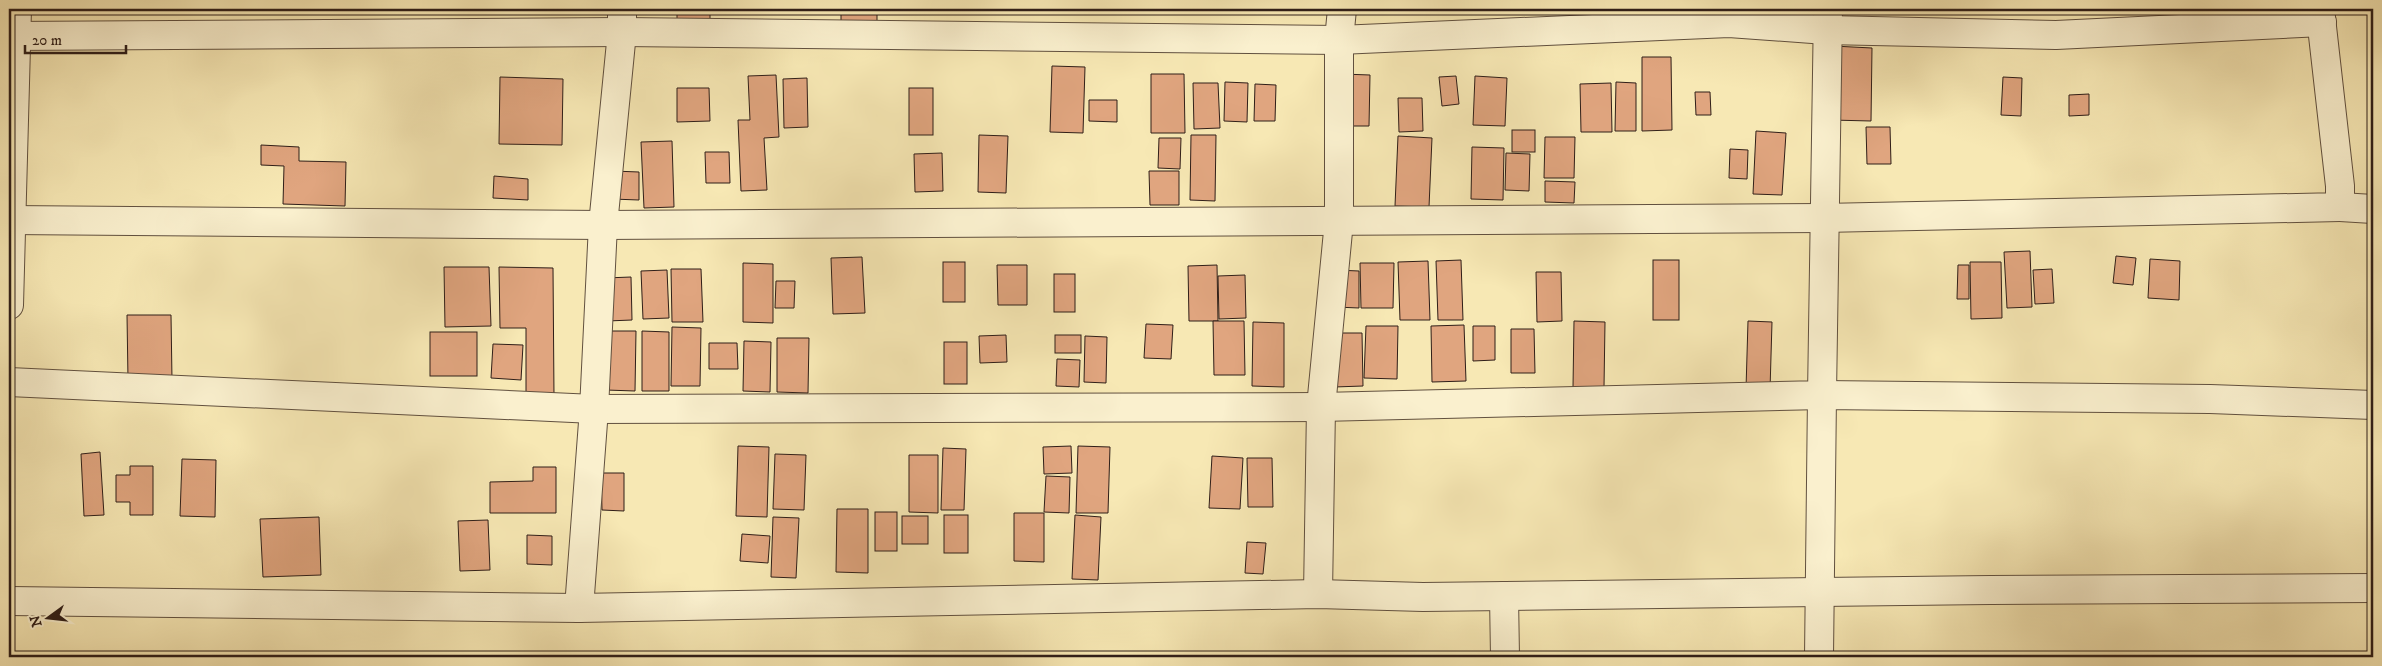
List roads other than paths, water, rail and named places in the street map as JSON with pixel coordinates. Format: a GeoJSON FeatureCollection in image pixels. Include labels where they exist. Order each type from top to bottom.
{"type":"FeatureCollection","features":[{"type":"Feature","properties":{"kind":"street"},"geometry":{"type":"LineString","coordinates":[[9,305],[12,36],[17,9]]}},
{"type":"Feature","properties":{"kind":"street"},"geometry":{"type":"LineString","coordinates":[[1318,594],[1322,406],[1339,221],[1339,40],[1342,9]]}},
{"type":"Feature","properties":{"kind":"street"},"geometry":{"type":"LineString","coordinates":[[12,36],[622,20],[1339,40],[1827,19],[2056,35],[2321,16],[2340,207]]}},
{"type":"Feature","properties":{"kind":"street"},"geometry":{"type":"LineString","coordinates":[[1819,657],[1823,218],[1827,19]]}},
{"type":"Feature","properties":{"kind":"street"},"geometry":{"type":"LineString","coordinates":[[579,608],[594,409],[603,225],[622,20]]}},
{"type":"Feature","properties":{"kind":"street"},"geometry":{"type":"LineString","coordinates":[[9,220],[603,225],[1823,218],[2340,207],[2373,209]]}},
{"type":"Feature","properties":{"kind":"street"},"geometry":{"type":"LineString","coordinates":[[9,382],[594,409],[1322,406],[1822,395],[2210,399],[2373,405]]}},
{"type":"Feature","properties":{"kind":"street"},"geometry":{"type":"LineString","coordinates":[[9,600],[579,608],[1318,594],[1423,597],[2373,588]]}},
{"type":"Feature","properties":{"kind":"street"},"geometry":{"type":"LineString","coordinates":[[1504,596],[1505,657]]}}]}
